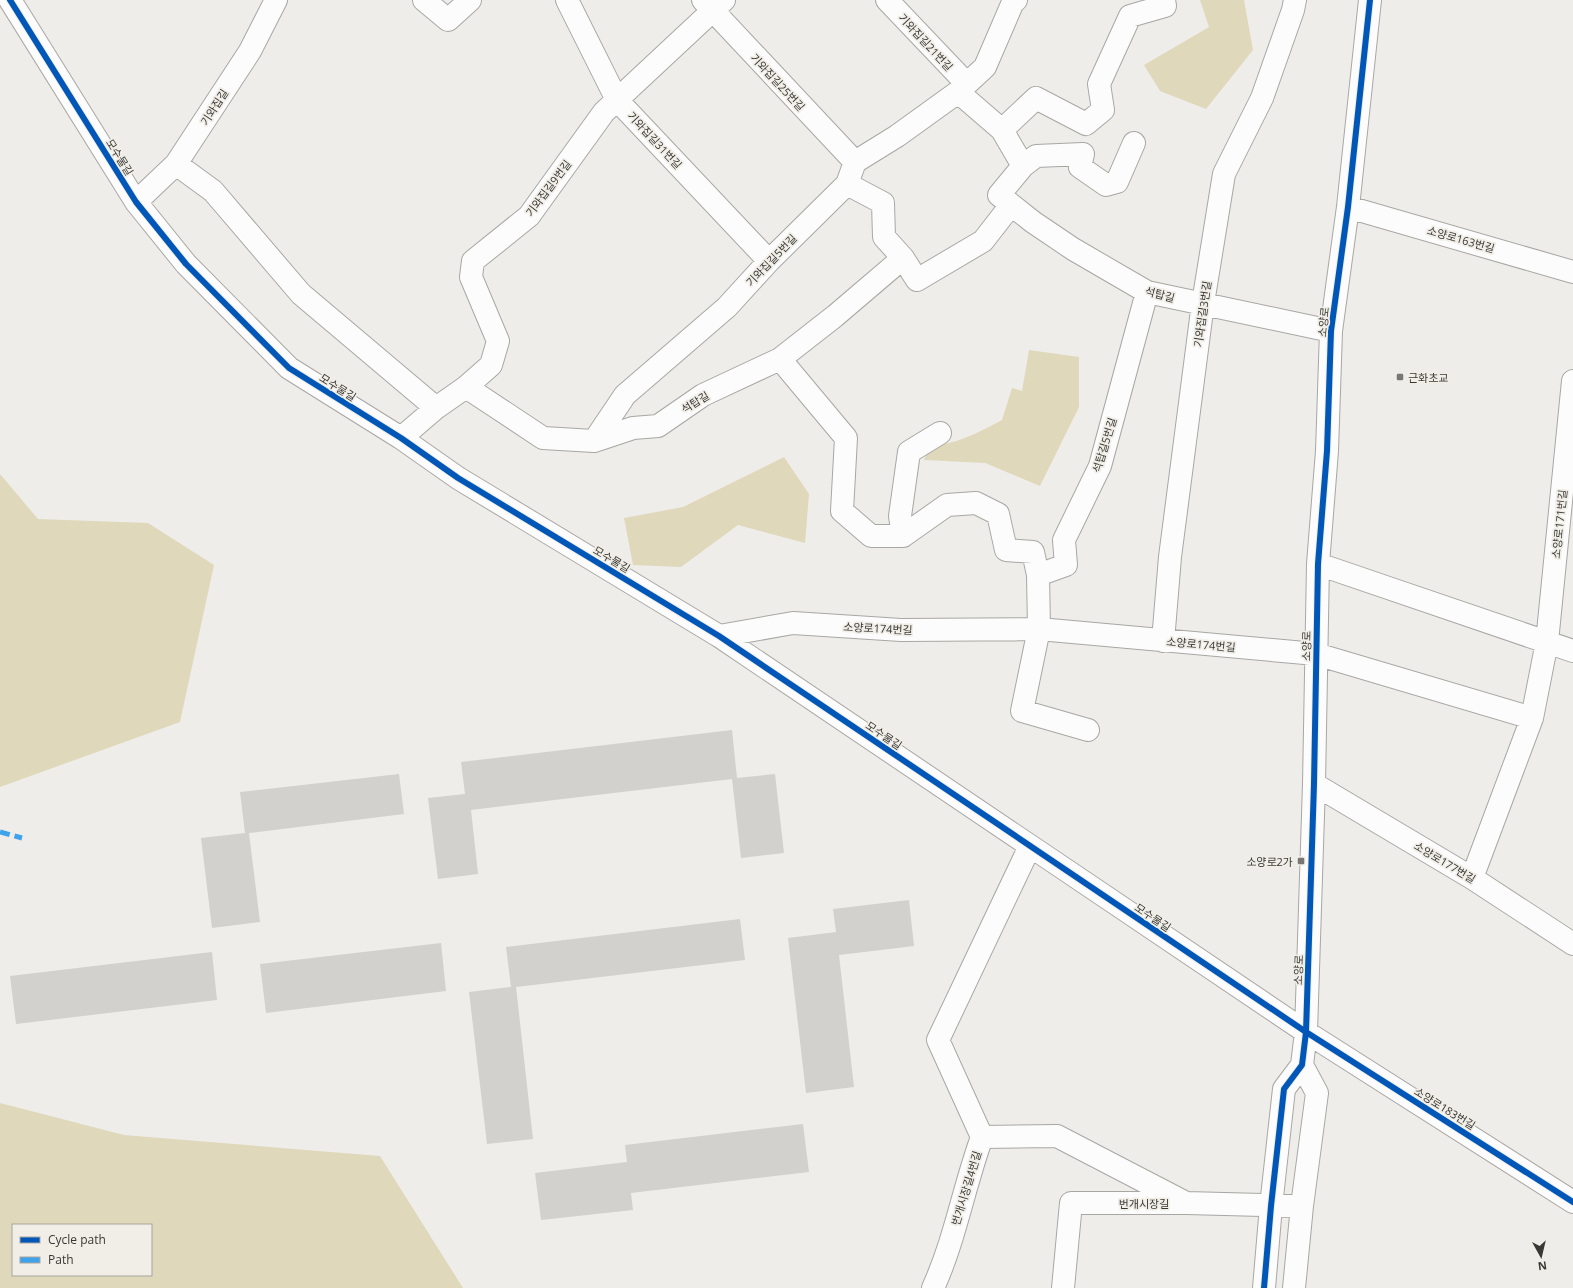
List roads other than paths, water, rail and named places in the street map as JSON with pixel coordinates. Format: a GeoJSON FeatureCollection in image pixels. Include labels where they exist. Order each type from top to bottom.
{"type":"FeatureCollection","features":[{"type":"Feature","properties":{"kind":"street","name":"모수물길"},"geometry":{"type":"LineString","coordinates":[[10,0],[136,202],[186,264],[289,368],[401,438],[458,478],[719,636],[1306,1032]]}},
{"type":"Feature","properties":{"kind":"street","name":"기와집길"},"geometry":{"type":"LineString","coordinates":[[136,202],[176,164],[250,51],[276,0]]}},
{"type":"Feature","properties":{"kind":"street"},"geometry":{"type":"LineString","coordinates":[[424,0],[448,20],[470,0]]}},
{"type":"Feature","properties":{"kind":"street","name":"기와집길31번길"},"geometry":{"type":"LineString","coordinates":[[568,0],[617,100],[769,261]]}},
{"type":"Feature","properties":{"kind":"street","name":"기와집길21번길"},"geometry":{"type":"LineString","coordinates":[[887,0],[962,88]]}},
{"type":"Feature","properties":{"kind":"street"},"geometry":{"type":"LineString","coordinates":[[855,162],[897,136],[962,88],[985,67],[1013,2],[1016,0]]}},
{"type":"Feature","properties":{"kind":"street"},"geometry":{"type":"LineString","coordinates":[[1002,130],[1036,98],[1086,124],[1103,110],[1099,84],[1130,16],[1165,6],[1164,0]]}},
{"type":"Feature","properties":{"kind":"street","name":"기와집길3번길"},"geometry":{"type":"LineString","coordinates":[[1163,641],[1170,557],[1203,304],[1224,174],[1262,98],[1293,10],[1295,0]]}},
{"type":"Feature","properties":{"kind":"street","name":"소양로"},"geometry":{"type":"LineString","coordinates":[[1264,1288],[1271,1206],[1284,1089],[1302,1065],[1306,1032],[1314,784],[1318,564],[1327,451],[1331,330],[1348,207],[1370,0]]}},
{"type":"Feature","properties":{"kind":"street","name":"기와집길9번길"},"geometry":{"type":"LineString","coordinates":[[401,438],[436,408],[466,387],[491,365],[498,341],[471,277],[474,262],[529,216],[604,112],[713,3]]}},
{"type":"Feature","properties":{"kind":"street","name":"기와집길25번길"},"geometry":{"type":"LineString","coordinates":[[713,3],[855,162]]}},
{"type":"Feature","properties":{"kind":"street"},"geometry":{"type":"LineString","coordinates":[[962,88],[1002,130],[1023,166]]}},
{"type":"Feature","properties":{"kind":"street","name":"석탑길"},"geometry":{"type":"LineString","coordinates":[[1134,143],[1117,182],[1106,185],[1080,167],[1083,154],[1036,156],[1023,166],[999,195],[1033,222],[1073,249],[1147,292],[1331,330]]}},
{"type":"Feature","properties":{"kind":"street","name":"기와집길5번길"},"geometry":{"type":"LineString","coordinates":[[594,441],[625,395],[727,307],[769,261],[847,184],[855,162]]}},
{"type":"Feature","properties":{"kind":"street"},"geometry":{"type":"LineString","coordinates":[[176,164],[213,191],[301,294],[436,408]]}},
{"type":"Feature","properties":{"kind":"street"},"geometry":{"type":"LineString","coordinates":[[847,184],[883,203],[884,237],[903,258],[917,280],[983,241],[1011,205]]}},
{"type":"Feature","properties":{"kind":"street","name":"소양로163번길"},"geometry":{"type":"LineString","coordinates":[[1348,207],[1573,272]]}},
{"type":"Feature","properties":{"kind":"street","name":"석탑길"},"geometry":{"type":"LineString","coordinates":[[466,387],[543,438],[594,441],[633,428],[658,426],[703,395],[780,360],[835,316],[903,258]]}},
{"type":"Feature","properties":{"kind":"street","name":"석탑길5번길"},"geometry":{"type":"LineString","coordinates":[[1038,575],[1066,565],[1064,540],[1100,466],[1147,292]]}},
{"type":"Feature","properties":{"kind":"street"},"geometry":{"type":"LineString","coordinates":[[780,360],[846,438],[842,511],[871,536],[903,536],[947,506],[976,503],[998,514],[1006,550],[1033,552],[1038,575],[1039,629],[1022,711],[1088,730]]}},
{"type":"Feature","properties":{"kind":"street","name":"소양로171번길"},"geometry":{"type":"LineString","coordinates":[[1472,878],[1532,718],[1547,642],[1573,381]]}},
{"type":"Feature","properties":{"kind":"street"},"geometry":{"type":"LineString","coordinates":[[903,536],[900,516],[909,452],[940,433]]}},
{"type":"Feature","properties":{"kind":"street"},"geometry":{"type":"LineString","coordinates":[[1318,564],[1573,651]]}},
{"type":"Feature","properties":{"kind":"street","name":"소양로174번길"},"geometry":{"type":"LineString","coordinates":[[719,636],[793,623],[901,630],[1039,629],[1316,654],[1532,718]]}},
{"type":"Feature","properties":{"kind":"street","name":"소양로177번길"},"geometry":{"type":"LineString","coordinates":[[1314,784],[1472,878],[1573,944]]}},
{"type":"Feature","properties":{"kind":"street"},"geometry":{"type":"LineString","coordinates":[[982,1137],[938,1040],[1030,846]]}},
{"type":"Feature","properties":{"kind":"street","name":"소양로183번길"},"geometry":{"type":"LineString","coordinates":[[1306,1032],[1573,1202]]}},
{"type":"Feature","properties":{"kind":"street"},"geometry":{"type":"LineString","coordinates":[[1294,1288],[1302,1206],[1317,1093],[1302,1065]]}},
{"type":"Feature","properties":{"kind":"street","name":"번개시장길4번길"},"geometry":{"type":"LineString","coordinates":[[933,1288],[941,1270],[982,1137],[1057,1136],[1186,1203]]}},
{"type":"Feature","properties":{"kind":"street","name":"번개시장길"},"geometry":{"type":"LineString","coordinates":[[1062,1288],[1071,1203],[1186,1203],[1302,1206]]}},
{"type":"Feature","properties":{"kind":"place","name":"근화초교"},"geometry":{"type":"Point","coordinates":[1400,377]}},
{"type":"Feature","properties":{"kind":"place","name":"소양로2가"},"geometry":{"type":"Point","coordinates":[1301,861]}}]}
